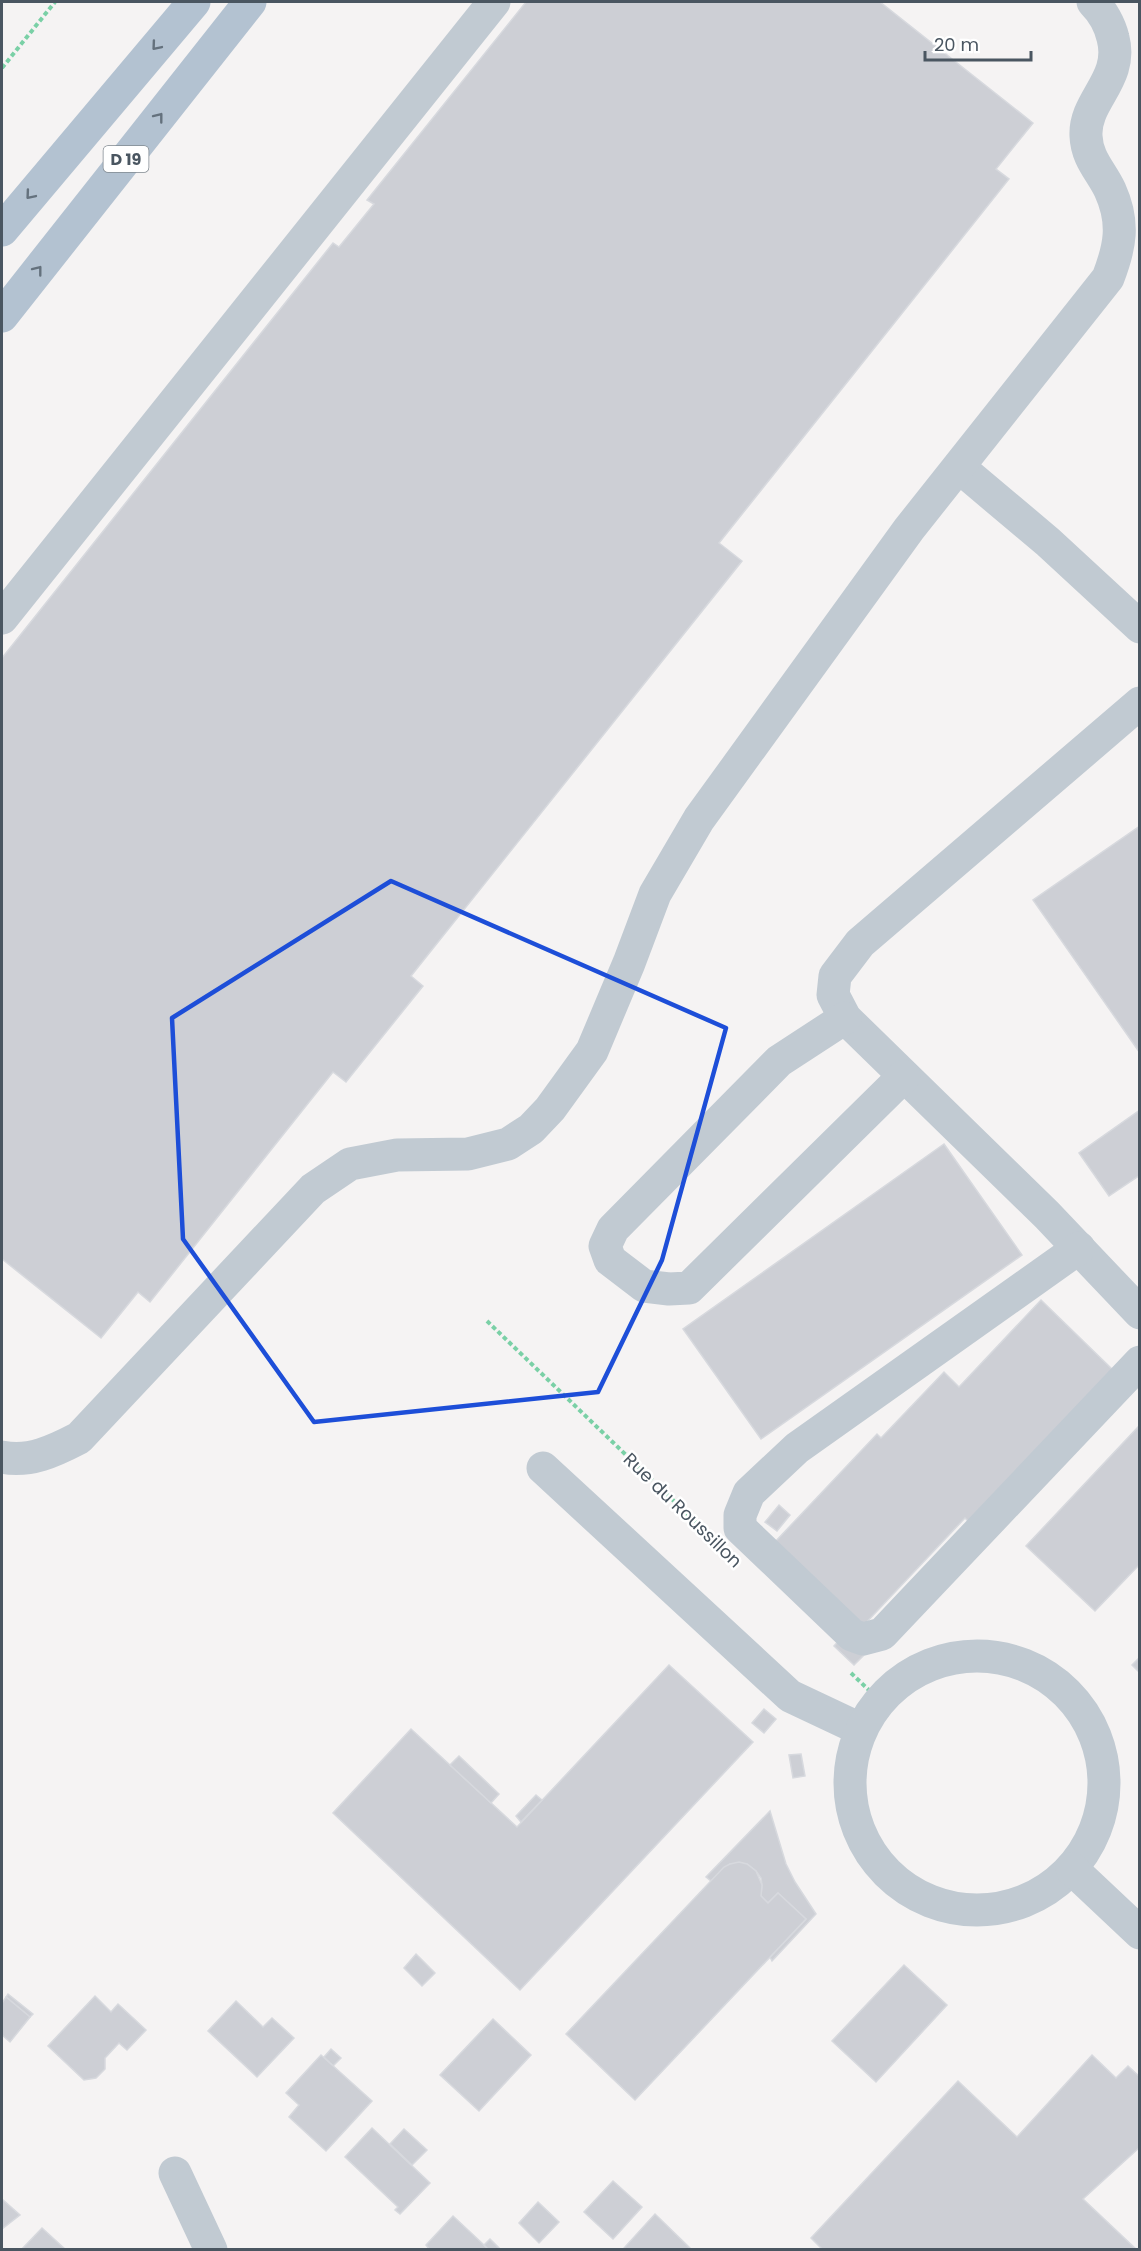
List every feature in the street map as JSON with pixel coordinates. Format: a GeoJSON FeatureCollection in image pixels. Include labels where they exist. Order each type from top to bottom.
{"type":"FeatureCollection","features":[{"type":"Feature","properties":{"kind":"main road","name":"D 19"},"geometry":{"type":"LineString","coordinates":[[2,230],[194,2]]}},
{"type":"Feature","properties":{"kind":"main road","name":"D 19"},"geometry":{"type":"LineString","coordinates":[[2,316],[250,2]]}},
{"type":"Feature","properties":{"kind":"street"},"geometry":{"type":"LineString","coordinates":[[2,618],[494,2]]}},
{"type":"Feature","properties":{"kind":"street"},"geometry":{"type":"LineString","coordinates":[[2,1457],[16,1460],[51,1452],[79,1438],[313,1189],[350,1164],[397,1155],[468,1154],[508,1144],[531,1129],[550,1109],[592,1051],[655,894],[699,819],[909,529],[1108,278],[1118,252],[1120,219],[1110,190],[1089,156],[1086,134],[1092,111],[1110,78],[1117,52],[1111,29],[1094,2]]}},
{"type":"Feature","properties":{"kind":"street"},"geometry":{"type":"LineString","coordinates":[[959,467],[1048,542],[1140,627]]}},
{"type":"Feature","properties":{"kind":"street"},"geometry":{"type":"LineString","coordinates":[[1140,703],[860,944],[835,976],[833,995],[845,1018],[1079,1248],[1140,1313]]}},
{"type":"Feature","properties":{"kind":"street"},"geometry":{"type":"LineString","coordinates":[[845,1018],[779,1061],[613,1229],[606,1246],[610,1260],[644,1286],[669,1289],[689,1288],[904,1076]]}},
{"type":"Feature","properties":{"kind":"street"},"geometry":{"type":"LineString","coordinates":[[1079,1248],[797,1448],[749,1493],[740,1515],[740,1528],[852,1635],[863,1639],[882,1634],[1140,1362]]}},
{"type":"Feature","properties":{"kind":"street"},"geometry":{"type":"LineString","coordinates":[[543,1468],[790,1696],[860,1729]]}},
{"type":"Feature","properties":{"kind":"street"},"geometry":{"type":"LineString","coordinates":[[985,1655],[1029,1666],[1068,1693],[1095,1733],[1105,1778],[1096,1833],[1072,1869],[1024,1904],[976,1913],[930,1904],[886,1875],[855,1825],[848,1772],[860,1729],[879,1700],[910,1673],[947,1658],[985,1655]]}},
{"type":"Feature","properties":{"kind":"street"},"geometry":{"type":"LineString","coordinates":[[1072,1869],[1140,1934]]}},
{"type":"Feature","properties":{"kind":"street"},"geometry":{"type":"LineString","coordinates":[[175,2173],[211,2250]]}},
{"type":"Feature","properties":{"kind":"path"},"geometry":{"type":"LineString","coordinates":[[2,68],[55,2]]}},
{"type":"Feature","properties":{"kind":"path","name":"Rue du Roussillon"},"geometry":{"type":"LineString","coordinates":[[487,1321],[708,1535]]}},
{"type":"Feature","properties":{"kind":"path"},"geometry":{"type":"LineString","coordinates":[[845,1666],[879,1700]]}},
{"type":"Feature","properties":{"kind":"highlighted area"},"geometry":{"type":"Polygon","coordinates":[[[391,881],[726,1028],[662,1260],[598,1392],[314,1422],[183,1239],[172,1018],[391,881]]]}},
{"type":"Feature","properties":{"kind":"building"},"geometry":{"type":"Polygon","coordinates":[[[526,2],[880,2],[1033,123],[996,169],[1009,179],[719,543],[742,561],[411,976],[423,986],[346,1082],[333,1072],[150,1302],[138,1292],[101,1338],[2,1259],[2,658],[333,243],[339,247],[374,204],[367,200],[526,2]]]}},
{"type":"Feature","properties":{"kind":"building"},"geometry":{"type":"Polygon","coordinates":[[[1140,826],[1140,1053],[1033,900],[1140,826]]]}},
{"type":"Feature","properties":{"kind":"building"},"geometry":{"type":"Polygon","coordinates":[[[1140,1110],[1140,1175],[1109,1196],[1079,1153],[1140,1110]]]}},
{"type":"Feature","properties":{"kind":"building"},"geometry":{"type":"Polygon","coordinates":[[[944,1144],[1022,1255],[761,1439],[683,1329],[944,1144]]]}},
{"type":"Feature","properties":{"kind":"building"},"geometry":{"type":"Polygon","coordinates":[[[1041,1300],[1113,1370],[969,1522],[965,1518],[862,1627],[774,1543],[877,1434],[881,1438],[944,1372],[959,1387],[1041,1300]]]}},
{"type":"Feature","properties":{"kind":"building"},"geometry":{"type":"Polygon","coordinates":[[[1140,1425],[1140,1564],[1095,1611],[1026,1546],[1140,1425]]]}},
{"type":"Feature","properties":{"kind":"building"},"geometry":{"type":"Polygon","coordinates":[[[779,1505],[790,1515],[777,1531],[765,1522],[779,1505]]]}},
{"type":"Feature","properties":{"kind":"building"},"geometry":{"type":"Polygon","coordinates":[[[843,1636],[864,1655],[854,1665],[834,1646],[843,1636]]]}},
{"type":"Feature","properties":{"kind":"building"},"geometry":{"type":"Polygon","coordinates":[[[1140,1657],[1140,1673],[1132,1665],[1140,1657]]]}},
{"type":"Feature","properties":{"kind":"building"},"geometry":{"type":"Polygon","coordinates":[[[669,1665],[753,1742],[520,1990],[333,1813],[411,1729],[517,1827],[669,1665]]]}},
{"type":"Feature","properties":{"kind":"building"},"geometry":{"type":"Polygon","coordinates":[[[764,1709],[776,1719],[764,1733],[752,1723],[764,1709]]]}},
{"type":"Feature","properties":{"kind":"building"},"geometry":{"type":"Polygon","coordinates":[[[801,1754],[805,1776],[793,1778],[789,1755],[801,1754]]]}},
{"type":"Feature","properties":{"kind":"building"},"geometry":{"type":"Polygon","coordinates":[[[459,1756],[499,1794],[491,1803],[450,1765],[459,1756]]]}},
{"type":"Feature","properties":{"kind":"building"},"geometry":{"type":"Polygon","coordinates":[[[536,1795],[542,1800],[521,1822],[516,1816],[536,1795]]]}},
{"type":"Feature","properties":{"kind":"building"},"geometry":{"type":"Polygon","coordinates":[[[770,1811],[786,1864],[816,1914],[772,1961],[770,1957],[806,1919],[778,1893],[768,1903],[761,1896],[761,1878],[747,1864],[730,1864],[711,1881],[706,1877],[770,1811]]]}},
{"type":"Feature","properties":{"kind":"building"},"geometry":{"type":"Polygon","coordinates":[[[739,1862],[747,1864],[756,1871],[762,1885],[761,1896],[768,1903],[778,1893],[806,1919],[635,2100],[566,2034],[724,1867],[739,1862]]]}},
{"type":"Feature","properties":{"kind":"building"},"geometry":{"type":"Polygon","coordinates":[[[416,1954],[435,1973],[422,1986],[404,1968],[416,1954]]]}},
{"type":"Feature","properties":{"kind":"building"},"geometry":{"type":"Polygon","coordinates":[[[904,1965],[947,2005],[876,2082],[832,2041],[904,1965]]]}},
{"type":"Feature","properties":{"kind":"building"},"geometry":{"type":"Polygon","coordinates":[[[8,1994],[33,2014],[30,2017],[6,1997],[8,1994]]]}},
{"type":"Feature","properties":{"kind":"building"},"geometry":{"type":"Polygon","coordinates":[[[95,1996],[111,2012],[118,2004],[146,2030],[127,2050],[119,2043],[105,2058],[105,2069],[96,2078],[84,2080],[48,2046],[95,1996]]]}},
{"type":"Feature","properties":{"kind":"building"},"geometry":{"type":"Polygon","coordinates":[[[6,1997],[30,2017],[10,2042],[2,2035],[2,2003],[6,1997]]]}},
{"type":"Feature","properties":{"kind":"building"},"geometry":{"type":"Polygon","coordinates":[[[236,2001],[263,2027],[272,2018],[294,2038],[257,2077],[208,2031],[236,2001]]]}},
{"type":"Feature","properties":{"kind":"building"},"geometry":{"type":"Polygon","coordinates":[[[493,2019],[531,2055],[479,2111],[440,2075],[493,2019]]]}},
{"type":"Feature","properties":{"kind":"building"},"geometry":{"type":"Polygon","coordinates":[[[331,2049],[341,2058],[333,2066],[324,2057],[331,2049]]]}},
{"type":"Feature","properties":{"kind":"building"},"geometry":{"type":"Polygon","coordinates":[[[321,2055],[372,2101],[326,2151],[289,2117],[299,2105],[286,2093],[321,2055]]]}},
{"type":"Feature","properties":{"kind":"building"},"geometry":{"type":"Polygon","coordinates":[[[1092,2055],[1116,2078],[1128,2066],[1140,2077],[1140,2147],[1083,2199],[1137,2250],[823,2250],[811,2238],[958,2081],[1017,2137],[1092,2055]]]}},
{"type":"Feature","properties":{"kind":"building"},"geometry":{"type":"Polygon","coordinates":[[[372,2128],[430,2183],[400,2214],[395,2210],[398,2207],[345,2157],[372,2128]]]}},
{"type":"Feature","properties":{"kind":"building"},"geometry":{"type":"Polygon","coordinates":[[[404,2129],[427,2150],[412,2165],[390,2144],[404,2129]]]}},
{"type":"Feature","properties":{"kind":"building"},"geometry":{"type":"Polygon","coordinates":[[[613,2181],[642,2207],[613,2239],[584,2212],[613,2181]]]}},
{"type":"Feature","properties":{"kind":"building"},"geometry":{"type":"Polygon","coordinates":[[[2,2199],[20,2215],[2,2229],[2,2199]]]}},
{"type":"Feature","properties":{"kind":"building"},"geometry":{"type":"Polygon","coordinates":[[[538,2202],[559,2222],[539,2243],[519,2223],[538,2202]]]}},
{"type":"Feature","properties":{"kind":"building"},"geometry":{"type":"Polygon","coordinates":[[[655,2214],[692,2250],[625,2250],[624,2248],[655,2214]]]}},
{"type":"Feature","properties":{"kind":"building"},"geometry":{"type":"Polygon","coordinates":[[[453,2216],[489,2250],[430,2250],[426,2245],[453,2216]]]}},
{"type":"Feature","properties":{"kind":"building"},"geometry":{"type":"Polygon","coordinates":[[[42,2228],[66,2250],[21,2250],[42,2228]]]}},
{"type":"Feature","properties":{"kind":"building"},"geometry":{"type":"Polygon","coordinates":[[[490,2239],[499,2248],[498,2250],[489,2250],[484,2245],[490,2239]]]}}]}
